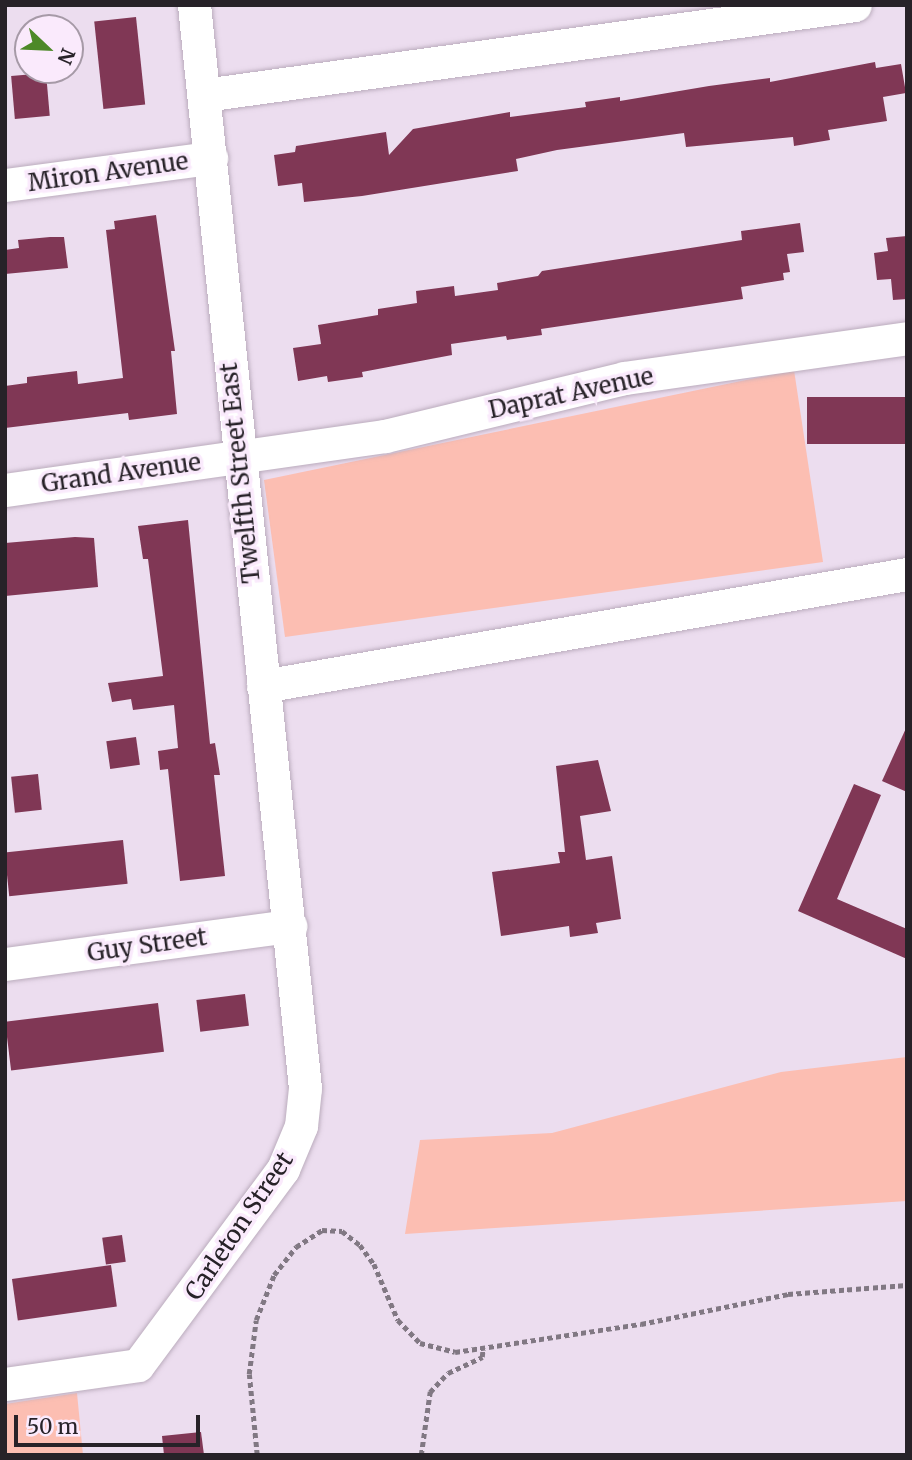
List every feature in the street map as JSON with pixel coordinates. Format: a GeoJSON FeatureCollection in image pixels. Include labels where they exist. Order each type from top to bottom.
{"type":"FeatureCollection","features":[{"type":"Feature","properties":{"kind":"street","name":"Twelfth Street East"},"geometry":{"type":"LineString","coordinates":[[194,5],[238,457],[290,933]]}},
{"type":"Feature","properties":{"kind":"street"},"geometry":{"type":"LineString","coordinates":[[204,95],[855,5]]}},
{"type":"Feature","properties":{"kind":"street","name":"Miron Avenue"},"geometry":{"type":"LineString","coordinates":[[5,186],[211,158]]}},
{"type":"Feature","properties":{"kind":"street","name":"Daprat Avenue"},"geometry":{"type":"LineString","coordinates":[[238,457],[386,436],[624,378],[907,338]]}},
{"type":"Feature","properties":{"kind":"street","name":"Grand Avenue"},"geometry":{"type":"LineString","coordinates":[[5,490],[238,457]]}},
{"type":"Feature","properties":{"kind":"street"},"geometry":{"type":"LineString","coordinates":[[263,686],[907,574]]}},
{"type":"Feature","properties":{"kind":"street","name":"Guy Street"},"geometry":{"type":"LineString","coordinates":[[5,964],[290,933]]}},
{"type":"Feature","properties":{"kind":"street","name":"Carleton Street"},"geometry":{"type":"LineString","coordinates":[[5,1384],[138,1365],[283,1169],[301,1126],[305,1088],[290,933]]}},
{"type":"Feature","properties":{"kind":"path"},"geometry":{"type":"LineString","coordinates":[[257,1455],[249,1374],[256,1320],[274,1275],[296,1247],[322,1230],[342,1231],[360,1245],[374,1264],[398,1320],[420,1343],[455,1352],[641,1324],[788,1294],[907,1285]]}},
{"type":"Feature","properties":{"kind":"path"},"geometry":{"type":"LineString","coordinates":[[421,1455],[430,1392],[448,1373],[482,1357],[482,1348]]}},
{"type":"Feature","properties":{"kind":"shaded area"},"geometry":{"type":"Polygon","coordinates":[[[794,370],[823,562],[285,637],[264,480],[794,370]]]}},
{"type":"Feature","properties":{"kind":"shaded area"},"geometry":{"type":"Polygon","coordinates":[[[907,1057],[907,1201],[405,1234],[420,1140],[552,1133],[781,1072],[907,1057]]]}},
{"type":"Feature","properties":{"kind":"shaded area"},"geometry":{"type":"Polygon","coordinates":[[[77,1393],[83,1455],[5,1455],[5,1404],[77,1393]]]}},
{"type":"Feature","properties":{"kind":"building"},"geometry":{"type":"Polygon","coordinates":[[[136,17],[145,105],[103,109],[94,21],[136,17]]]}},
{"type":"Feature","properties":{"kind":"building"},"geometry":{"type":"Polygon","coordinates":[[[875,62],[876,68],[901,64],[906,93],[883,97],[887,121],[828,130],[830,140],[794,146],[793,137],[686,147],[684,133],[557,150],[516,159],[518,171],[362,196],[304,202],[302,183],[278,186],[274,155],[295,152],[296,146],[386,132],[389,155],[413,129],[510,112],[510,117],[586,107],[585,102],[620,97],[620,101],[770,78],[770,82],[875,62]]]}},
{"type":"Feature","properties":{"kind":"building"},"geometry":{"type":"Polygon","coordinates":[[[11,76],[14,76],[14,84],[47,84],[50,116],[15,119],[11,76]]]}},
{"type":"Feature","properties":{"kind":"building"},"geometry":{"type":"Polygon","coordinates":[[[156,215],[175,351],[171,351],[177,414],[129,420],[128,413],[5,428],[5,386],[27,383],[27,377],[77,371],[78,384],[123,378],[106,230],[115,229],[114,221],[156,215]]]}},
{"type":"Feature","properties":{"kind":"building"},"geometry":{"type":"Polygon","coordinates":[[[800,223],[804,252],[787,254],[790,272],[783,273],[784,280],[741,287],[743,299],[541,329],[542,335],[507,340],[506,336],[451,344],[452,355],[362,372],[363,377],[328,382],[327,376],[298,381],[293,348],[321,344],[318,325],[378,315],[378,309],[417,303],[416,291],[454,286],[455,296],[498,290],[497,283],[538,276],[542,271],[742,240],[741,231],[800,223]]]}},
{"type":"Feature","properties":{"kind":"building"},"geometry":{"type":"Polygon","coordinates":[[[907,236],[907,299],[893,300],[891,279],[877,280],[874,253],[888,251],[886,238],[907,236]]]}},
{"type":"Feature","properties":{"kind":"building"},"geometry":{"type":"Polygon","coordinates":[[[64,237],[68,268],[5,274],[5,250],[19,248],[18,240],[64,237]]]}},
{"type":"Feature","properties":{"kind":"building"},"geometry":{"type":"Polygon","coordinates":[[[807,397],[907,397],[907,444],[807,444],[807,397]]]}},
{"type":"Feature","properties":{"kind":"building"},"geometry":{"type":"Polygon","coordinates":[[[188,520],[210,744],[215,743],[220,775],[214,775],[225,876],[180,881],[168,769],[160,770],[158,751],[178,748],[174,705],[133,710],[131,699],[112,702],[108,683],[163,676],[148,559],[143,559],[138,526],[188,520]]]}},
{"type":"Feature","properties":{"kind":"building"},"geometry":{"type":"Polygon","coordinates":[[[94,538],[98,587],[5,596],[5,543],[94,538]]]}},
{"type":"Feature","properties":{"kind":"building"},"geometry":{"type":"Polygon","coordinates":[[[907,726],[907,792],[882,781],[907,726]]]}},
{"type":"Feature","properties":{"kind":"building"},"geometry":{"type":"Polygon","coordinates":[[[136,737],[140,765],[110,769],[106,741],[136,737]]]}},
{"type":"Feature","properties":{"kind":"building"},"geometry":{"type":"Polygon","coordinates":[[[598,760],[611,811],[580,816],[586,860],[612,856],[621,919],[596,923],[598,933],[570,937],[569,926],[501,936],[492,872],[560,863],[558,852],[565,852],[556,766],[598,760]]]}},
{"type":"Feature","properties":{"kind":"building"},"geometry":{"type":"Polygon","coordinates":[[[38,774],[42,810],[15,813],[11,777],[38,774]]]}},
{"type":"Feature","properties":{"kind":"building"},"geometry":{"type":"Polygon","coordinates":[[[854,784],[881,795],[837,899],[907,929],[907,959],[798,911],[854,784]]]}},
{"type":"Feature","properties":{"kind":"building"},"geometry":{"type":"Polygon","coordinates":[[[123,840],[128,884],[9,896],[5,852],[123,840]]]}},
{"type":"Feature","properties":{"kind":"building"},"geometry":{"type":"Polygon","coordinates":[[[245,994],[249,1026],[200,1032],[196,1000],[245,994]]]}},
{"type":"Feature","properties":{"kind":"building"},"geometry":{"type":"Polygon","coordinates":[[[158,1003],[164,1052],[11,1070],[5,1022],[158,1003]]]}},
{"type":"Feature","properties":{"kind":"building"},"geometry":{"type":"Polygon","coordinates":[[[122,1235],[126,1262],[106,1265],[102,1238],[122,1235]]]}},
{"type":"Feature","properties":{"kind":"building"},"geometry":{"type":"Polygon","coordinates":[[[111,1265],[117,1307],[18,1321],[12,1279],[111,1265]]]}},
{"type":"Feature","properties":{"kind":"building"},"geometry":{"type":"Polygon","coordinates":[[[201,1432],[204,1455],[164,1455],[162,1436],[201,1432]]]}}]}
